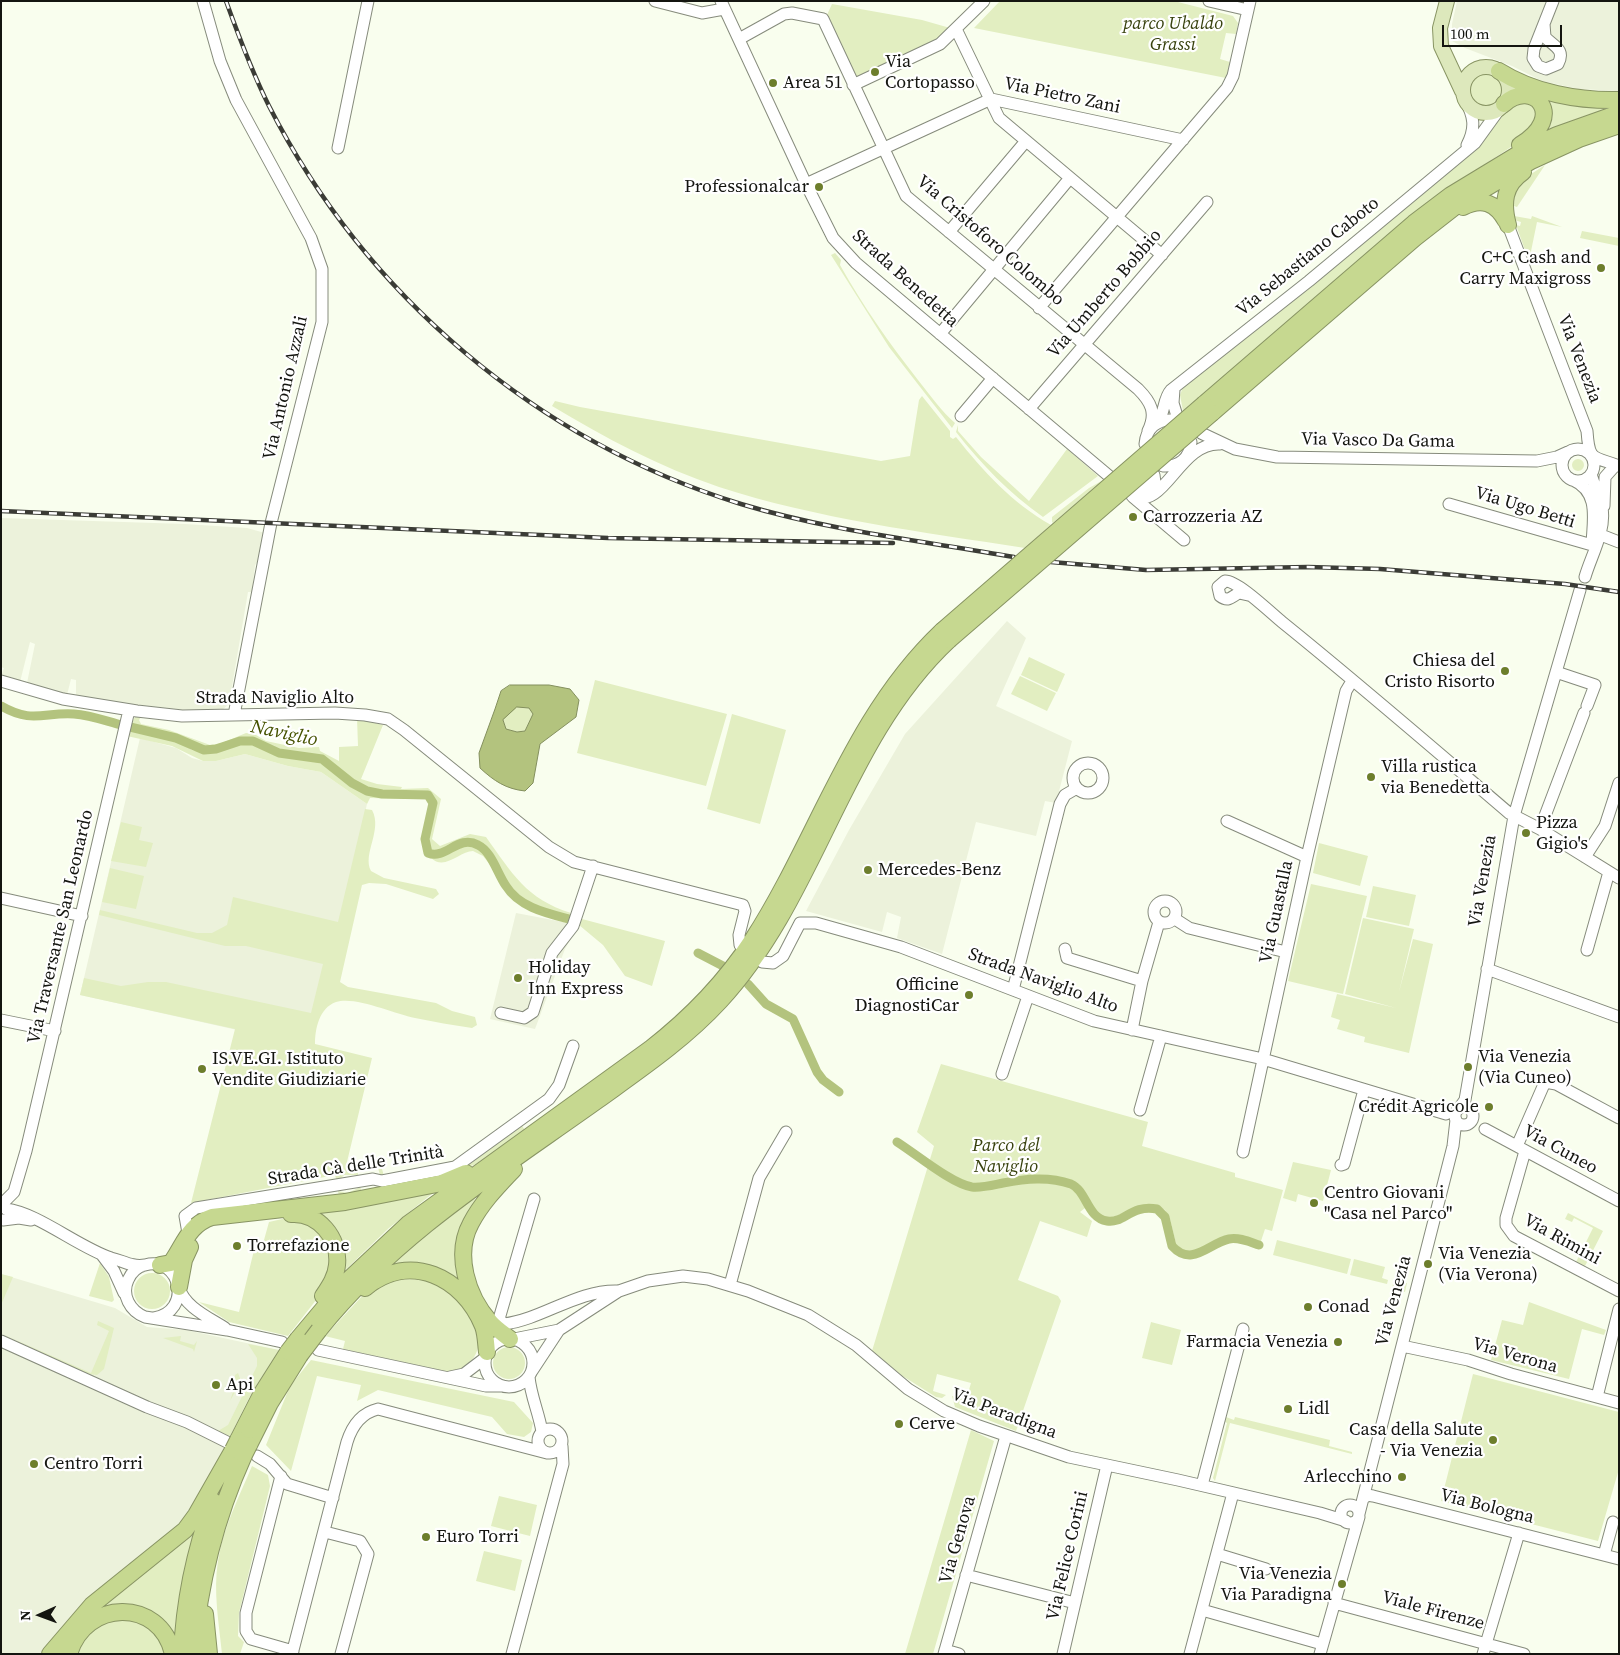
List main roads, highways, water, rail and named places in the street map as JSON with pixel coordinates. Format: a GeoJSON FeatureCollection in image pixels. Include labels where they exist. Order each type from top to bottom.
{"type":"FeatureCollection","features":[{"type":"Feature","properties":{"kind":"highway"},"geometry":{"type":"LineString","coordinates":[[1492,69],[1520,82],[1552,93],[1585,99],[1619,100]]}},
{"type":"Feature","properties":{"kind":"highway"},"geometry":{"type":"LineString","coordinates":[[50,1654],[92,1605],[185,1530],[270,1403],[291,1346],[339,1289],[388,1240],[414,1218],[671,1032],[703,1003],[726,976],[766,918],[877,710],[908,668],[1208,408],[1466,178],[1532,137],[1540,129],[1545,115],[1542,106],[1537,100],[1522,95],[1510,98],[1502,106]]}},
{"type":"Feature","properties":{"kind":"highway"},"geometry":{"type":"LineString","coordinates":[[1436,205],[1480,175],[1518,154],[1558,135],[1619,113]]}},
{"type":"Feature","properties":{"kind":"highway"},"geometry":{"type":"LineString","coordinates":[[1208,408],[1456,206],[1500,178],[1554,150],[1612,127]]}},
{"type":"Feature","properties":{"kind":"highway"},"geometry":{"type":"LineString","coordinates":[[1401,249],[1456,211],[1473,202],[1491,204],[1501,213],[1508,225],[1505,198],[1512,180],[1534,165],[1612,127]]}},
{"type":"Feature","properties":{"kind":"highway"},"geometry":{"type":"LineString","coordinates":[[319,1330],[365,1278],[405,1241],[684,1036],[721,1000],[743,974],[777,923],[882,724],[945,636]]}},
{"type":"Feature","properties":{"kind":"highway"},"geometry":{"type":"LineString","coordinates":[[512,1339],[490,1323],[468,1284],[463,1269],[464,1249],[470,1224],[486,1199],[514,1170],[586,1109]]}},
{"type":"Feature","properties":{"kind":"highway"},"geometry":{"type":"LineString","coordinates":[[153,1265],[170,1263],[191,1237],[205,1214],[345,1202],[442,1183],[469,1171],[514,1141],[536,1130]]}},
{"type":"Feature","properties":{"kind":"highway"},"geometry":{"type":"LineString","coordinates":[[179,1287],[191,1237],[214,1227],[300,1214],[311,1217],[320,1223],[336,1249],[335,1273],[276,1372],[210,1508],[197,1551],[187,1602],[182,1654]]}},
{"type":"Feature","properties":{"kind":"highway"},"geometry":{"type":"LineString","coordinates":[[291,1346],[319,1330],[378,1279],[396,1272],[421,1272],[447,1280],[464,1295],[483,1326],[486,1355]]}},
{"type":"Feature","properties":{"kind":"highway"},"geometry":{"type":"LineString","coordinates":[[194,1654],[200,1596],[211,1544],[240,1448]]}},
{"type":"Feature","properties":{"kind":"highway"},"geometry":{"type":"LineString","coordinates":[[209,1654],[205,1607],[211,1544]]}},
{"type":"Feature","properties":{"kind":"highway"},"geometry":{"type":"LineString","coordinates":[[68,1654],[76,1637],[88,1623],[102,1615],[117,1612],[139,1616],[155,1624],[168,1640],[173,1654]]}},
{"type":"Feature","properties":{"kind":"main road"},"geometry":{"type":"LineString","coordinates":[[1446,8],[1446,46],[1451,58],[1462,65],[1492,69],[1504,76],[1508,86],[1508,98],[1502,106],[1491,112],[1480,112],[1470,106],[1465,99],[1457,76],[1441,49],[1440,31],[1446,8]]}},
{"type":"Feature","properties":{"kind":"main road"},"geometry":{"type":"LineString","coordinates":[[1465,99],[1463,85],[1468,75],[1477,68],[1492,69]]}},
{"type":"Feature","properties":{"kind":"waterway","name":"Naviglio"},"geometry":{"type":"LineString","coordinates":[[1,706],[21,715],[80,715],[121,725]]}},
{"type":"Feature","properties":{"kind":"waterway","name":"Naviglio"},"geometry":{"type":"LineString","coordinates":[[130,727],[176,738],[204,750],[216,749],[240,741],[253,741],[279,753],[322,759],[352,783],[367,791],[382,794],[428,795],[433,803],[425,839],[428,853],[441,853],[464,843],[471,842],[478,845],[487,853],[506,886],[518,899],[534,908],[569,919]]}},
{"type":"Feature","properties":{"kind":"waterway","name":"Naviglio"},"geometry":{"type":"LineString","coordinates":[[698,953],[723,966]]}},
{"type":"Feature","properties":{"kind":"waterway","name":"Naviglio"},"geometry":{"type":"LineString","coordinates":[[748,984],[766,1004],[793,1019],[817,1072],[823,1080],[839,1092]]}},
{"type":"Feature","properties":{"kind":"waterway","name":"Naviglio"},"geometry":{"type":"LineString","coordinates":[[897,1142],[944,1175],[964,1185],[984,1187],[1028,1179],[1062,1181],[1076,1187],[1095,1215],[1107,1221],[1118,1220],[1141,1209],[1157,1209],[1165,1217],[1172,1246],[1179,1252],[1187,1255],[1194,1255],[1229,1239],[1241,1239],[1259,1245]]}},
{"type":"Feature","properties":{"kind":"railway"},"geometry":{"type":"LineString","coordinates":[[226,1],[251,67],[269,106],[309,175],[355,239],[407,299],[465,353],[528,400],[595,442],[666,477],[741,504],[808,521],[877,535],[1014,557]]}},
{"type":"Feature","properties":{"kind":"railway"},"geometry":{"type":"LineString","coordinates":[[1,511],[608,538],[893,543]]}},
{"type":"Feature","properties":{"kind":"railway"},"geometry":{"type":"LineString","coordinates":[[1051,562],[1146,570],[1308,567],[1380,569],[1565,584],[1619,592]]}},
{"type":"Feature","properties":{"kind":"place","name":"Via Cortopasso"},"geometry":{"type":"Point","coordinates":[875,72]}},
{"type":"Feature","properties":{"kind":"place","name":"Area 51"},"geometry":{"type":"Point","coordinates":[773,83]}},
{"type":"Feature","properties":{"kind":"place","name":"Professionalcar"},"geometry":{"type":"Point","coordinates":[819,187]}},
{"type":"Feature","properties":{"kind":"place","name":"C+C Cash and Carry Maxigross"},"geometry":{"type":"Point","coordinates":[1601,268]}},
{"type":"Feature","properties":{"kind":"place","name":"Carrozzeria AZ"},"geometry":{"type":"Point","coordinates":[1133,517]}},
{"type":"Feature","properties":{"kind":"place","name":"Chiesa del Cristo Risorto"},"geometry":{"type":"Point","coordinates":[1505,671]}},
{"type":"Feature","properties":{"kind":"place","name":"Villa rustica via Benedetta"},"geometry":{"type":"Point","coordinates":[1371,777]}},
{"type":"Feature","properties":{"kind":"place","name":"Pizza Gigio's"},"geometry":{"type":"Point","coordinates":[1526,833]}},
{"type":"Feature","properties":{"kind":"place","name":"Mercedes-Benz"},"geometry":{"type":"Point","coordinates":[868,870]}},
{"type":"Feature","properties":{"kind":"place","name":"Holiday Inn Express"},"geometry":{"type":"Point","coordinates":[518,978]}},
{"type":"Feature","properties":{"kind":"place","name":"Officine DiagnostiCar"},"geometry":{"type":"Point","coordinates":[969,995]}},
{"type":"Feature","properties":{"kind":"place","name":"Via Venezia (Via Cuneo)"},"geometry":{"type":"Point","coordinates":[1468,1067]}},
{"type":"Feature","properties":{"kind":"place","name":"IS.VE.GI. Istituto Vendite Giudiziarie"},"geometry":{"type":"Point","coordinates":[202,1069]}},
{"type":"Feature","properties":{"kind":"place","name":"Crédit Agricole"},"geometry":{"type":"Point","coordinates":[1489,1107]}},
{"type":"Feature","properties":{"kind":"place","name":"Centro Giovani \"Casa nel Parco\""},"geometry":{"type":"Point","coordinates":[1314,1203]}},
{"type":"Feature","properties":{"kind":"place","name":"Torrefazione"},"geometry":{"type":"Point","coordinates":[237,1246]}},
{"type":"Feature","properties":{"kind":"place","name":"Via Venezia (Via Verona)"},"geometry":{"type":"Point","coordinates":[1428,1264]}},
{"type":"Feature","properties":{"kind":"place","name":"Conad"},"geometry":{"type":"Point","coordinates":[1308,1307]}},
{"type":"Feature","properties":{"kind":"place","name":"Farmacia Venezia"},"geometry":{"type":"Point","coordinates":[1338,1342]}},
{"type":"Feature","properties":{"kind":"place","name":"Api"},"geometry":{"type":"Point","coordinates":[216,1385]}},
{"type":"Feature","properties":{"kind":"place","name":"Lidl"},"geometry":{"type":"Point","coordinates":[1288,1409]}},
{"type":"Feature","properties":{"kind":"place","name":"Cerve"},"geometry":{"type":"Point","coordinates":[899,1424]}},
{"type":"Feature","properties":{"kind":"place","name":"Casa della Salute - Via Venezia"},"geometry":{"type":"Point","coordinates":[1493,1440]}},
{"type":"Feature","properties":{"kind":"place","name":"Centro Torri"},"geometry":{"type":"Point","coordinates":[34,1464]}},
{"type":"Feature","properties":{"kind":"place","name":"Arlecchino"},"geometry":{"type":"Point","coordinates":[1402,1477]}},
{"type":"Feature","properties":{"kind":"place","name":"Euro Torri"},"geometry":{"type":"Point","coordinates":[426,1537]}},
{"type":"Feature","properties":{"kind":"place","name":"Via Venezia Via Paradigna"},"geometry":{"type":"Point","coordinates":[1342,1584]}},
{"type":"Feature","properties":{"kind":"park label","name":"parco Ubaldo Grassi"},"geometry":{"type":"Point","coordinates":[1173,34]}},
{"type":"Feature","properties":{"kind":"park label","name":"Parco del Naviglio"},"geometry":{"type":"Point","coordinates":[1006,1156]}}]}
